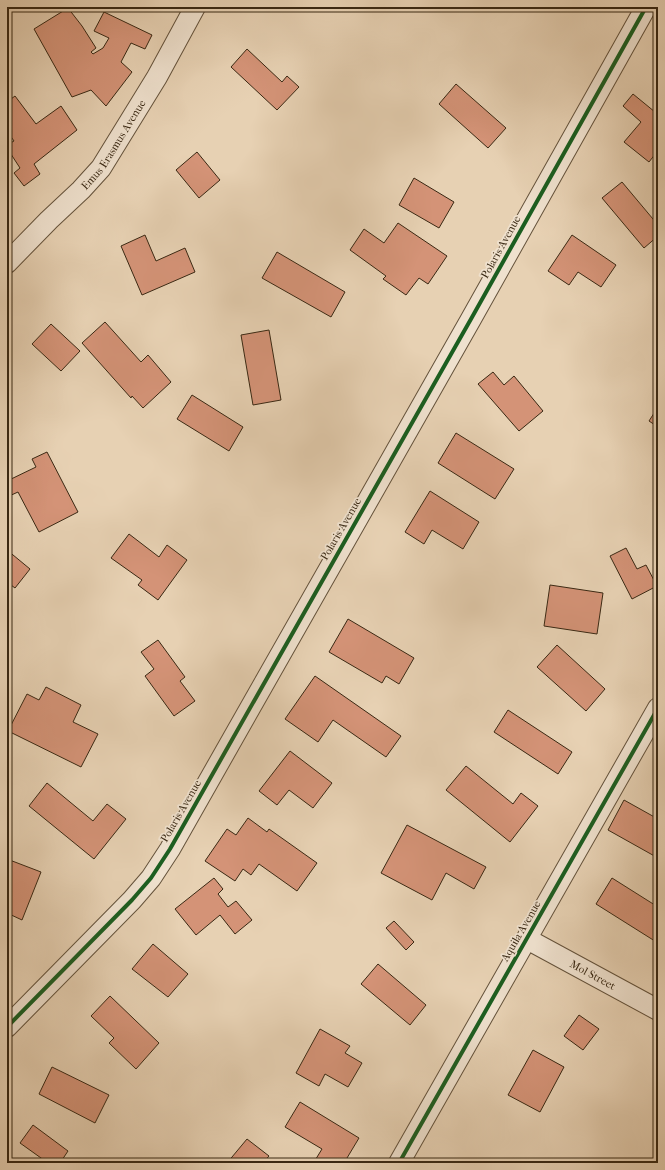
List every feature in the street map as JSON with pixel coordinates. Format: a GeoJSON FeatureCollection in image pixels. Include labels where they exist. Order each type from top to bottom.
{"type":"FeatureCollection","features":[{"type":"Feature","properties":{"kind":"street","name":"Emus Erasmus Avenue"},"geometry":{"type":"LineString","coordinates":[[7,263],[81,190],[101,168],[157,77],[195,7]]}},
{"type":"Feature","properties":{"kind":"street","name":"Polaris Avenue"},"geometry":{"type":"LineString","coordinates":[[7,1027],[132,900],[151,878],[170,848],[467,326],[646,7]]}},
{"type":"Feature","properties":{"kind":"street","name":"Aquila Avenue"},"geometry":{"type":"LineString","coordinates":[[399,1163],[658,708]]}},
{"type":"Feature","properties":{"kind":"street","name":"Mol Street"},"geometry":{"type":"LineString","coordinates":[[527,939],[658,1010]]}},
{"type":"Feature","properties":{"kind":"building"},"geometry":{"type":"Polygon","coordinates":[[[68,8],[96,48],[91,52],[93,54],[103,48],[109,38],[94,31],[104,12],[152,35],[145,49],[131,43],[121,62],[132,72],[106,106],[91,90],[72,97],[34,29],[68,8]]]}},
{"type":"Feature","properties":{"kind":"building"},"geometry":{"type":"Polygon","coordinates":[[[247,49],[282,82],[287,76],[299,87],[277,110],[231,67],[247,49]]]}},
{"type":"Feature","properties":{"kind":"building"},"geometry":{"type":"Polygon","coordinates":[[[456,84],[506,128],[488,148],[439,104],[456,84]]]}},
{"type":"Feature","properties":{"kind":"building"},"geometry":{"type":"Polygon","coordinates":[[[633,94],[655,112],[658,109],[658,155],[656,153],[649,162],[624,142],[641,122],[623,106],[633,94]]]}},
{"type":"Feature","properties":{"kind":"building"},"geometry":{"type":"Polygon","coordinates":[[[15,96],[36,124],[61,106],[77,130],[34,164],[40,174],[24,186],[14,173],[20,168],[7,148],[7,145],[14,141],[7,131],[7,102],[15,96]]]}},
{"type":"Feature","properties":{"kind":"building"},"geometry":{"type":"Polygon","coordinates":[[[197,152],[220,180],[199,198],[176,170],[197,152]]]}},
{"type":"Feature","properties":{"kind":"building"},"geometry":{"type":"Polygon","coordinates":[[[414,178],[454,202],[439,228],[399,205],[414,178]]]}},
{"type":"Feature","properties":{"kind":"building"},"geometry":{"type":"Polygon","coordinates":[[[622,182],[658,225],[658,236],[644,248],[602,198],[622,182]]]}},
{"type":"Feature","properties":{"kind":"building"},"geometry":{"type":"Polygon","coordinates":[[[398,223],[447,256],[428,284],[419,278],[406,295],[383,279],[386,276],[350,250],[364,229],[384,243],[398,223]]]}},
{"type":"Feature","properties":{"kind":"building"},"geometry":{"type":"Polygon","coordinates":[[[145,235],[156,261],[185,248],[195,272],[142,295],[121,246],[145,235]]]}},
{"type":"Feature","properties":{"kind":"building"},"geometry":{"type":"Polygon","coordinates":[[[572,235],[616,265],[601,287],[578,272],[569,285],[548,271],[572,235]]]}},
{"type":"Feature","properties":{"kind":"building"},"geometry":{"type":"Polygon","coordinates":[[[277,252],[345,292],[331,317],[262,278],[277,252]]]}},
{"type":"Feature","properties":{"kind":"building"},"geometry":{"type":"Polygon","coordinates":[[[105,322],[141,362],[148,355],[171,382],[143,408],[132,396],[131,398],[82,343],[105,322]]]}},
{"type":"Feature","properties":{"kind":"building"},"geometry":{"type":"Polygon","coordinates":[[[51,324],[80,351],[61,371],[32,344],[51,324]]]}},
{"type":"Feature","properties":{"kind":"building"},"geometry":{"type":"Polygon","coordinates":[[[269,330],[281,400],[253,405],[241,335],[269,330]]]}},
{"type":"Feature","properties":{"kind":"building"},"geometry":{"type":"Polygon","coordinates":[[[493,372],[504,385],[514,376],[543,411],[519,431],[478,384],[493,372]]]}},
{"type":"Feature","properties":{"kind":"building"},"geometry":{"type":"Polygon","coordinates":[[[192,395],[243,427],[229,451],[177,419],[192,395]]]}},
{"type":"Feature","properties":{"kind":"building"},"geometry":{"type":"Polygon","coordinates":[[[658,407],[658,427],[649,421],[658,407]]]}},
{"type":"Feature","properties":{"kind":"building"},"geometry":{"type":"Polygon","coordinates":[[[456,433],[514,469],[495,499],[438,463],[456,433]]]}},
{"type":"Feature","properties":{"kind":"building"},"geometry":{"type":"Polygon","coordinates":[[[47,452],[78,512],[39,532],[18,492],[7,497],[7,481],[36,467],[32,459],[47,452]]]}},
{"type":"Feature","properties":{"kind":"building"},"geometry":{"type":"Polygon","coordinates":[[[430,491],[479,522],[463,549],[432,530],[424,544],[405,532],[430,491]]]}},
{"type":"Feature","properties":{"kind":"building"},"geometry":{"type":"Polygon","coordinates":[[[129,534],[159,557],[167,545],[187,560],[158,600],[138,585],[142,580],[111,558],[129,534]]]}},
{"type":"Feature","properties":{"kind":"building"},"geometry":{"type":"Polygon","coordinates":[[[626,548],[637,569],[646,565],[657,586],[632,599],[610,556],[626,548]]]}},
{"type":"Feature","properties":{"kind":"building"},"geometry":{"type":"Polygon","coordinates":[[[7,550],[30,569],[15,588],[7,582],[7,550]]]}},
{"type":"Feature","properties":{"kind":"building"},"geometry":{"type":"Polygon","coordinates":[[[550,585],[603,593],[597,634],[544,626],[550,585]]]}},
{"type":"Feature","properties":{"kind":"building"},"geometry":{"type":"Polygon","coordinates":[[[348,619],[414,658],[399,684],[386,676],[382,683],[329,652],[348,619]]]}},
{"type":"Feature","properties":{"kind":"building"},"geometry":{"type":"Polygon","coordinates":[[[158,640],[185,677],[180,681],[195,701],[174,716],[145,676],[154,669],[141,652],[158,640]]]}},
{"type":"Feature","properties":{"kind":"building"},"geometry":{"type":"Polygon","coordinates":[[[557,645],[605,689],[586,711],[537,667],[557,645]]]}},
{"type":"Feature","properties":{"kind":"building"},"geometry":{"type":"Polygon","coordinates":[[[315,676],[401,736],[386,757],[333,720],[318,742],[285,719],[315,676]]]}},
{"type":"Feature","properties":{"kind":"building"},"geometry":{"type":"Polygon","coordinates":[[[46,687],[81,705],[73,722],[98,734],[81,767],[8,731],[27,694],[39,700],[46,687]]]}},
{"type":"Feature","properties":{"kind":"building"},"geometry":{"type":"Polygon","coordinates":[[[508,710],[572,752],[558,774],[494,732],[508,710]]]}},
{"type":"Feature","properties":{"kind":"building"},"geometry":{"type":"Polygon","coordinates":[[[290,751],[332,783],[313,808],[289,790],[277,805],[259,791],[290,751]]]}},
{"type":"Feature","properties":{"kind":"building"},"geometry":{"type":"Polygon","coordinates":[[[466,766],[513,804],[521,793],[538,806],[510,842],[446,790],[466,766]]]}},
{"type":"Feature","properties":{"kind":"building"},"geometry":{"type":"Polygon","coordinates":[[[47,783],[93,821],[107,804],[126,819],[94,859],[29,806],[47,783]]]}},
{"type":"Feature","properties":{"kind":"building"},"geometry":{"type":"Polygon","coordinates":[[[624,800],[658,819],[658,858],[608,830],[624,800]]]}},
{"type":"Feature","properties":{"kind":"building"},"geometry":{"type":"Polygon","coordinates":[[[248,818],[267,832],[269,829],[317,863],[297,891],[259,864],[251,875],[243,869],[235,881],[205,861],[227,829],[236,835],[248,818]]]}},
{"type":"Feature","properties":{"kind":"building"},"geometry":{"type":"Polygon","coordinates":[[[407,825],[486,867],[474,889],[446,873],[432,900],[381,873],[407,825]]]}},
{"type":"Feature","properties":{"kind":"building"},"geometry":{"type":"Polygon","coordinates":[[[7,859],[41,872],[22,920],[7,913],[7,859]]]}},
{"type":"Feature","properties":{"kind":"building"},"geometry":{"type":"Polygon","coordinates":[[[214,878],[223,889],[218,894],[228,907],[236,901],[252,920],[235,934],[220,915],[196,935],[175,909],[214,878]]]}},
{"type":"Feature","properties":{"kind":"building"},"geometry":{"type":"Polygon","coordinates":[[[612,878],[658,907],[658,943],[596,904],[612,878]]]}},
{"type":"Feature","properties":{"kind":"building"},"geometry":{"type":"Polygon","coordinates":[[[394,921],[414,942],[406,950],[386,928],[394,921]]]}},
{"type":"Feature","properties":{"kind":"building"},"geometry":{"type":"Polygon","coordinates":[[[153,944],[188,974],[168,997],[132,969],[153,944]]]}},
{"type":"Feature","properties":{"kind":"building"},"geometry":{"type":"Polygon","coordinates":[[[378,964],[426,1005],[410,1025],[361,984],[378,964]]]}},
{"type":"Feature","properties":{"kind":"building"},"geometry":{"type":"Polygon","coordinates":[[[110,996],[159,1043],[136,1069],[109,1043],[114,1038],[91,1016],[110,996]]]}},
{"type":"Feature","properties":{"kind":"building"},"geometry":{"type":"Polygon","coordinates":[[[579,1015],[599,1029],[583,1050],[564,1036],[579,1015]]]}},
{"type":"Feature","properties":{"kind":"building"},"geometry":{"type":"Polygon","coordinates":[[[320,1029],[350,1046],[345,1053],[362,1063],[348,1087],[325,1074],[319,1086],[296,1073],[320,1029]]]}},
{"type":"Feature","properties":{"kind":"building"},"geometry":{"type":"Polygon","coordinates":[[[533,1050],[564,1067],[540,1112],[508,1095],[533,1050]]]}},
{"type":"Feature","properties":{"kind":"building"},"geometry":{"type":"Polygon","coordinates":[[[52,1067],[109,1095],[95,1123],[39,1094],[52,1067]]]}},
{"type":"Feature","properties":{"kind":"building"},"geometry":{"type":"Polygon","coordinates":[[[300,1102],[359,1138],[344,1163],[314,1162],[322,1149],[285,1127],[300,1102]]]}},
{"type":"Feature","properties":{"kind":"building"},"geometry":{"type":"Polygon","coordinates":[[[33,1125],[68,1151],[60,1163],[48,1163],[20,1143],[33,1125]]]}},
{"type":"Feature","properties":{"kind":"building"},"geometry":{"type":"Polygon","coordinates":[[[247,1139],[269,1156],[263,1163],[227,1163],[247,1139]]]}},
{"type":"Feature","properties":{"kind":"cycle path"},"geometry":{"type":"LineString","coordinates":[[7,1027],[132,900],[151,878],[170,849],[471,319],[646,7]]}},
{"type":"Feature","properties":{"kind":"cycle path"},"geometry":{"type":"LineString","coordinates":[[399,1163],[658,708]]}}]}
